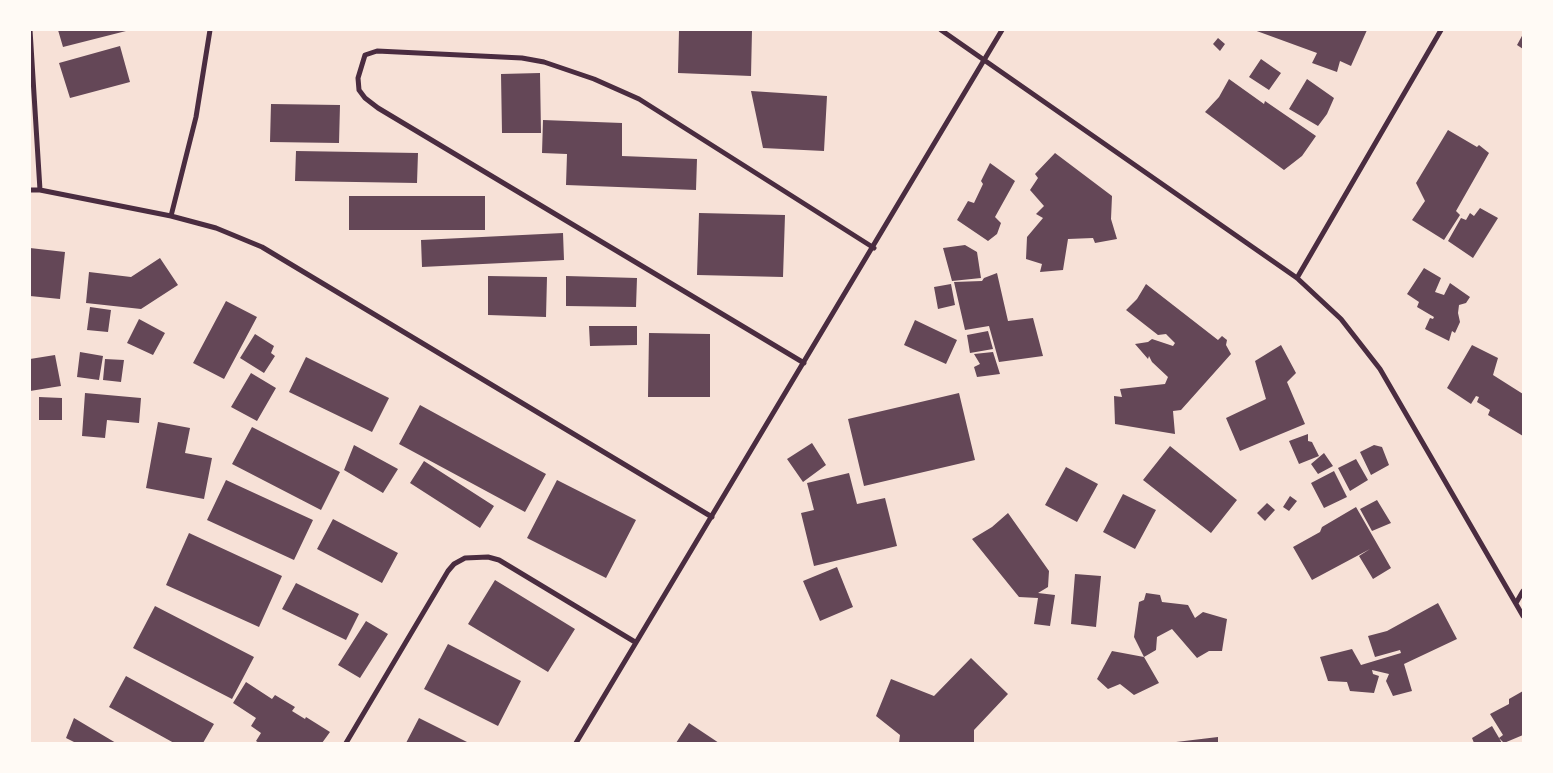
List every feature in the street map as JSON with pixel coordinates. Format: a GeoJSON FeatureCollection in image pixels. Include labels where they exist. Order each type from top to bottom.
{"type":"FeatureCollection","features":[{"type":"Feature","properties":{"kind":"street"},"geometry":{"type":"LineString","coordinates":[[30,30],[40,190]]}},
{"type":"Feature","properties":{"kind":"street"},"geometry":{"type":"LineString","coordinates":[[171,216],[196,117],[210,30]]}},
{"type":"Feature","properties":{"kind":"street"},"geometry":{"type":"LineString","coordinates":[[941,30],[1297,278],[1341,319],[1380,369],[1523,616]]}},
{"type":"Feature","properties":{"kind":"street"},"geometry":{"type":"LineString","coordinates":[[576,743],[635,642],[874,248],[1002,30]]}},
{"type":"Feature","properties":{"kind":"street"},"geometry":{"type":"LineString","coordinates":[[1297,278],[1441,30]]}},
{"type":"Feature","properties":{"kind":"street"},"geometry":{"type":"LineString","coordinates":[[804,363],[365,98],[358,86],[360,68],[365,55],[377,51],[522,58],[544,62],[594,79],[639,99],[874,248]]}},
{"type":"Feature","properties":{"kind":"street"},"geometry":{"type":"LineString","coordinates":[[30,190],[40,190],[171,216],[216,228],[262,247],[712,517]]}},
{"type":"Feature","properties":{"kind":"street"},"geometry":{"type":"LineString","coordinates":[[346,743],[448,571],[454,564],[465,558],[488,557],[499,560],[635,642]]}},
{"type":"Feature","properties":{"kind":"street"},"geometry":{"type":"LineString","coordinates":[[1516,603],[1523,592]]}},
{"type":"Feature","properties":{"kind":"building"},"geometry":{"type":"Polygon","coordinates":[[[58,30],[126,30],[126,31],[63,47],[58,30]]]}},
{"type":"Feature","properties":{"kind":"building"},"geometry":{"type":"Polygon","coordinates":[[[679,30],[752,30],[751,76],[678,73],[679,30]]]}},
{"type":"Feature","properties":{"kind":"building"},"geometry":{"type":"Polygon","coordinates":[[[1254,30],[1367,30],[1351,66],[1340,61],[1337,72],[1312,63],[1317,53],[1254,30]]]}},
{"type":"Feature","properties":{"kind":"building"},"geometry":{"type":"Polygon","coordinates":[[[1523,34],[1523,49],[1517,45],[1523,34]]]}},
{"type":"Feature","properties":{"kind":"building"},"geometry":{"type":"Polygon","coordinates":[[[1218,38],[1225,44],[1220,51],[1213,44],[1218,38]]]}},
{"type":"Feature","properties":{"kind":"building"},"geometry":{"type":"Polygon","coordinates":[[[120,46],[130,82],[70,98],[59,63],[120,46]]]}},
{"type":"Feature","properties":{"kind":"building"},"geometry":{"type":"Polygon","coordinates":[[[1261,59],[1281,73],[1269,90],[1249,77],[1261,59]]]}},
{"type":"Feature","properties":{"kind":"building"},"geometry":{"type":"Polygon","coordinates":[[[540,73],[541,133],[502,133],[501,74],[540,73]]]}},
{"type":"Feature","properties":{"kind":"building"},"geometry":{"type":"Polygon","coordinates":[[[1229,79],[1264,104],[1265,101],[1316,136],[1302,156],[1284,170],[1205,112],[1219,97],[1229,79]]]}},
{"type":"Feature","properties":{"kind":"building"},"geometry":{"type":"Polygon","coordinates":[[[1307,79],[1334,98],[1327,114],[1318,126],[1289,109],[1307,79]]]}},
{"type":"Feature","properties":{"kind":"building"},"geometry":{"type":"Polygon","coordinates":[[[751,91],[827,96],[824,151],[763,148],[751,91]]]}},
{"type":"Feature","properties":{"kind":"building"},"geometry":{"type":"Polygon","coordinates":[[[271,104],[340,105],[339,143],[270,142],[271,104]]]}},
{"type":"Feature","properties":{"kind":"building"},"geometry":{"type":"Polygon","coordinates":[[[543,120],[622,123],[622,156],[697,159],[696,190],[566,185],[567,154],[542,153],[543,120]]]}},
{"type":"Feature","properties":{"kind":"building"},"geometry":{"type":"Polygon","coordinates":[[[1448,130],[1477,147],[1479,145],[1489,153],[1456,211],[1460,215],[1444,240],[1412,220],[1425,201],[1416,183],[1448,130]]]}},
{"type":"Feature","properties":{"kind":"building"},"geometry":{"type":"Polygon","coordinates":[[[296,151],[418,153],[417,183],[295,181],[296,151]]]}},
{"type":"Feature","properties":{"kind":"building"},"geometry":{"type":"Polygon","coordinates":[[[1055,153],[1112,196],[1111,219],[1117,239],[1095,243],[1093,238],[1068,239],[1063,270],[1040,272],[1042,264],[1026,259],[1027,237],[1043,218],[1036,214],[1044,206],[1030,190],[1038,178],[1035,174],[1055,153]]]}},
{"type":"Feature","properties":{"kind":"building"},"geometry":{"type":"Polygon","coordinates":[[[990,163],[1015,181],[995,217],[1001,223],[997,234],[988,241],[957,220],[968,201],[974,203],[983,184],[981,181],[990,163]]]}},
{"type":"Feature","properties":{"kind":"building"},"geometry":{"type":"Polygon","coordinates":[[[349,196],[485,196],[485,230],[349,230],[349,196]]]}},
{"type":"Feature","properties":{"kind":"building"},"geometry":{"type":"Polygon","coordinates":[[[1480,208],[1498,218],[1473,258],[1448,241],[1461,218],[1466,220],[1470,213],[1474,216],[1480,208]]]}},
{"type":"Feature","properties":{"kind":"building"},"geometry":{"type":"Polygon","coordinates":[[[699,213],[785,215],[783,277],[697,275],[699,213]]]}},
{"type":"Feature","properties":{"kind":"building"},"geometry":{"type":"Polygon","coordinates":[[[563,233],[564,260],[422,267],[421,240],[563,233]]]}},
{"type":"Feature","properties":{"kind":"building"},"geometry":{"type":"Polygon","coordinates":[[[965,245],[977,252],[981,278],[952,281],[943,248],[965,245]]]}},
{"type":"Feature","properties":{"kind":"building"},"geometry":{"type":"Polygon","coordinates":[[[30,248],[65,252],[60,299],[30,296],[30,248]]]}},
{"type":"Feature","properties":{"kind":"building"},"geometry":{"type":"Polygon","coordinates":[[[160,258],[178,285],[141,309],[86,303],[89,272],[131,277],[160,258]]]}},
{"type":"Feature","properties":{"kind":"building"},"geometry":{"type":"Polygon","coordinates":[[[1424,268],[1441,278],[1435,292],[1444,295],[1450,283],[1470,297],[1466,303],[1459,305],[1460,322],[1455,333],[1452,331],[1449,341],[1425,329],[1430,318],[1433,319],[1434,317],[1417,307],[1419,302],[1407,294],[1424,268]]]}},
{"type":"Feature","properties":{"kind":"building"},"geometry":{"type":"Polygon","coordinates":[[[997,273],[1008,321],[1033,318],[1043,356],[999,362],[989,326],[965,330],[954,282],[982,281],[984,278],[997,273]]]}},
{"type":"Feature","properties":{"kind":"building"},"geometry":{"type":"Polygon","coordinates":[[[488,276],[547,277],[546,317],[488,315],[488,276]]]}},
{"type":"Feature","properties":{"kind":"building"},"geometry":{"type":"Polygon","coordinates":[[[566,276],[637,278],[636,307],[566,306],[566,276]]]}},
{"type":"Feature","properties":{"kind":"building"},"geometry":{"type":"Polygon","coordinates":[[[951,284],[955,305],[938,309],[934,287],[951,284]]]}},
{"type":"Feature","properties":{"kind":"building"},"geometry":{"type":"Polygon","coordinates":[[[1146,284],[1218,340],[1222,336],[1227,340],[1226,345],[1231,354],[1181,410],[1173,411],[1175,434],[1115,424],[1114,396],[1122,397],[1120,389],[1165,384],[1168,377],[1135,344],[1148,342],[1152,339],[1173,346],[1175,343],[1166,334],[1158,335],[1126,310],[1137,299],[1146,284]]]}},
{"type":"Feature","properties":{"kind":"building"},"geometry":{"type":"Polygon","coordinates":[[[226,301],[257,317],[224,379],[193,363],[226,301]]]}},
{"type":"Feature","properties":{"kind":"building"},"geometry":{"type":"Polygon","coordinates":[[[90,307],[111,310],[108,332],[87,330],[90,307]]]}},
{"type":"Feature","properties":{"kind":"building"},"geometry":{"type":"Polygon","coordinates":[[[139,319],[165,333],[153,355],[127,343],[139,319]]]}},
{"type":"Feature","properties":{"kind":"building"},"geometry":{"type":"Polygon","coordinates":[[[915,320],[957,340],[946,364],[904,345],[915,320]]]}},
{"type":"Feature","properties":{"kind":"building"},"geometry":{"type":"Polygon","coordinates":[[[589,326],[637,326],[637,345],[590,346],[589,326]]]}},
{"type":"Feature","properties":{"kind":"building"},"geometry":{"type":"Polygon","coordinates":[[[988,331],[993,349],[970,353],[967,335],[988,331]]]}},
{"type":"Feature","properties":{"kind":"building"},"geometry":{"type":"Polygon","coordinates":[[[649,333],[710,334],[710,397],[648,397],[649,333]]]}},
{"type":"Feature","properties":{"kind":"building"},"geometry":{"type":"Polygon","coordinates":[[[255,334],[274,346],[271,353],[275,356],[264,373],[240,358],[255,334]]]}},
{"type":"Feature","properties":{"kind":"building"},"geometry":{"type":"Polygon","coordinates":[[[1281,345],[1296,373],[1287,382],[1305,424],[1240,451],[1226,418],[1266,399],[1255,361],[1281,345]]]}},
{"type":"Feature","properties":{"kind":"building"},"geometry":{"type":"Polygon","coordinates":[[[1472,345],[1498,358],[1493,375],[1523,394],[1523,436],[1488,415],[1490,410],[1477,402],[1479,397],[1476,396],[1471,404],[1447,388],[1472,345]]]}},
{"type":"Feature","properties":{"kind":"building"},"geometry":{"type":"Polygon","coordinates":[[[80,352],[103,356],[99,380],[77,377],[80,352]]]}},
{"type":"Feature","properties":{"kind":"building"},"geometry":{"type":"Polygon","coordinates":[[[993,352],[1000,374],[977,377],[974,367],[980,364],[974,354],[993,352]]]}},
{"type":"Feature","properties":{"kind":"building"},"geometry":{"type":"Polygon","coordinates":[[[55,355],[61,386],[30,391],[30,359],[55,355]]]}},
{"type":"Feature","properties":{"kind":"building"},"geometry":{"type":"Polygon","coordinates":[[[306,357],[389,398],[372,432],[289,392],[306,357]]]}},
{"type":"Feature","properties":{"kind":"building"},"geometry":{"type":"Polygon","coordinates":[[[105,359],[124,360],[121,382],[103,380],[105,359]]]}},
{"type":"Feature","properties":{"kind":"building"},"geometry":{"type":"Polygon","coordinates":[[[251,373],[276,388],[257,421],[231,407],[251,373]]]}},
{"type":"Feature","properties":{"kind":"building"},"geometry":{"type":"Polygon","coordinates":[[[85,393],[141,398],[139,423],[107,420],[105,438],[82,436],[85,393]]]}},
{"type":"Feature","properties":{"kind":"building"},"geometry":{"type":"Polygon","coordinates":[[[959,393],[975,460],[864,486],[848,419],[959,393]]]}},
{"type":"Feature","properties":{"kind":"building"},"geometry":{"type":"Polygon","coordinates":[[[39,397],[62,398],[62,420],[39,420],[39,397]]]}},
{"type":"Feature","properties":{"kind":"building"},"geometry":{"type":"Polygon","coordinates":[[[420,405],[546,474],[525,512],[399,444],[420,405]]]}},
{"type":"Feature","properties":{"kind":"building"},"geometry":{"type":"Polygon","coordinates":[[[158,422],[190,428],[185,453],[212,458],[204,499],[146,488],[158,422]]]}},
{"type":"Feature","properties":{"kind":"building"},"geometry":{"type":"Polygon","coordinates":[[[252,427],[340,472],[321,510],[232,464],[252,427]]]}},
{"type":"Feature","properties":{"kind":"building"},"geometry":{"type":"Polygon","coordinates":[[[1308,434],[1308,441],[1312,442],[1319,456],[1299,464],[1289,441],[1308,434]]]}},
{"type":"Feature","properties":{"kind":"building"},"geometry":{"type":"Polygon","coordinates":[[[812,443],[826,465],[803,482],[787,459],[812,443]]]}},
{"type":"Feature","properties":{"kind":"building"},"geometry":{"type":"Polygon","coordinates":[[[354,445],[398,469],[383,493],[344,470],[354,445]]]}},
{"type":"Feature","properties":{"kind":"building"},"geometry":{"type":"Polygon","coordinates":[[[1374,445],[1382,447],[1389,465],[1371,475],[1360,452],[1374,445]]]}},
{"type":"Feature","properties":{"kind":"building"},"geometry":{"type":"Polygon","coordinates":[[[1170,446],[1237,500],[1211,533],[1143,480],[1170,446]]]}},
{"type":"Feature","properties":{"kind":"building"},"geometry":{"type":"Polygon","coordinates":[[[1324,453],[1333,466],[1318,474],[1311,464],[1324,453]]]}},
{"type":"Feature","properties":{"kind":"building"},"geometry":{"type":"Polygon","coordinates":[[[1356,459],[1368,480],[1350,491],[1338,468],[1356,459]]]}},
{"type":"Feature","properties":{"kind":"building"},"geometry":{"type":"Polygon","coordinates":[[[424,461],[494,506],[480,528],[410,483],[424,461]]]}},
{"type":"Feature","properties":{"kind":"building"},"geometry":{"type":"Polygon","coordinates":[[[1066,467],[1098,484],[1077,522],[1045,505],[1066,467]]]}},
{"type":"Feature","properties":{"kind":"building"},"geometry":{"type":"Polygon","coordinates":[[[1334,471],[1347,497],[1324,508],[1311,483],[1334,471]]]}},
{"type":"Feature","properties":{"kind":"building"},"geometry":{"type":"Polygon","coordinates":[[[849,473],[857,504],[885,498],[897,546],[814,566],[801,513],[814,510],[807,483],[849,473]]]}},
{"type":"Feature","properties":{"kind":"building"},"geometry":{"type":"Polygon","coordinates":[[[226,480],[313,520],[294,560],[207,520],[226,480]]]}},
{"type":"Feature","properties":{"kind":"building"},"geometry":{"type":"Polygon","coordinates":[[[557,480],[636,520],[606,578],[527,538],[557,480]]]}},
{"type":"Feature","properties":{"kind":"building"},"geometry":{"type":"Polygon","coordinates":[[[1123,494],[1156,510],[1135,549],[1103,532],[1123,494]]]}},
{"type":"Feature","properties":{"kind":"building"},"geometry":{"type":"Polygon","coordinates":[[[1290,496],[1297,501],[1289,511],[1283,507],[1290,496]]]}},
{"type":"Feature","properties":{"kind":"building"},"geometry":{"type":"Polygon","coordinates":[[[1377,500],[1391,523],[1372,531],[1360,509],[1377,500]]]}},
{"type":"Feature","properties":{"kind":"building"},"geometry":{"type":"Polygon","coordinates":[[[1267,503],[1275,510],[1265,521],[1257,513],[1267,503]]]}},
{"type":"Feature","properties":{"kind":"building"},"geometry":{"type":"Polygon","coordinates":[[[1356,507],[1391,568],[1373,579],[1359,556],[1370,549],[1312,580],[1293,547],[1320,532],[1322,527],[1356,507]]]}},
{"type":"Feature","properties":{"kind":"building"},"geometry":{"type":"Polygon","coordinates":[[[1008,513],[1049,571],[1048,587],[1038,593],[1055,595],[1050,626],[1034,624],[1038,598],[1019,597],[972,539],[992,527],[1008,513]]]}},
{"type":"Feature","properties":{"kind":"building"},"geometry":{"type":"Polygon","coordinates":[[[333,519],[398,553],[382,583],[317,549],[333,519]]]}},
{"type":"Feature","properties":{"kind":"building"},"geometry":{"type":"Polygon","coordinates":[[[189,533],[282,576],[259,627],[166,585],[189,533]]]}},
{"type":"Feature","properties":{"kind":"building"},"geometry":{"type":"Polygon","coordinates":[[[837,567],[853,607],[820,621],[803,581],[837,567]]]}},
{"type":"Feature","properties":{"kind":"building"},"geometry":{"type":"Polygon","coordinates":[[[1075,574],[1101,576],[1096,627],[1071,624],[1075,574]]]}},
{"type":"Feature","properties":{"kind":"building"},"geometry":{"type":"Polygon","coordinates":[[[495,580],[575,629],[548,672],[468,624],[495,580]]]}},
{"type":"Feature","properties":{"kind":"building"},"geometry":{"type":"Polygon","coordinates":[[[296,583],[359,614],[346,640],[282,609],[296,583]]]}},
{"type":"Feature","properties":{"kind":"building"},"geometry":{"type":"Polygon","coordinates":[[[1146,593],[1160,595],[1162,602],[1188,605],[1195,618],[1203,612],[1227,619],[1222,651],[1209,651],[1197,658],[1172,629],[1157,637],[1156,650],[1144,657],[1134,637],[1139,602],[1144,600],[1146,593]]]}},
{"type":"Feature","properties":{"kind":"building"},"geometry":{"type":"Polygon","coordinates":[[[1438,603],[1457,639],[1404,664],[1412,691],[1393,696],[1386,681],[1389,674],[1372,670],[1373,674],[1379,676],[1374,693],[1350,691],[1347,682],[1328,681],[1320,657],[1352,649],[1361,665],[1401,653],[1400,650],[1375,657],[1368,636],[1387,631],[1438,603]]]}},
{"type":"Feature","properties":{"kind":"building"},"geometry":{"type":"Polygon","coordinates":[[[155,606],[254,657],[232,699],[133,648],[155,606]]]}},
{"type":"Feature","properties":{"kind":"building"},"geometry":{"type":"Polygon","coordinates":[[[366,621],[388,634],[360,678],[338,665],[366,621]]]}},
{"type":"Feature","properties":{"kind":"building"},"geometry":{"type":"Polygon","coordinates":[[[448,644],[521,681],[498,726],[424,689],[448,644]]]}},
{"type":"Feature","properties":{"kind":"building"},"geometry":{"type":"Polygon","coordinates":[[[1112,651],[1144,657],[1159,683],[1134,695],[1120,684],[1108,689],[1097,679],[1112,651]]]}},
{"type":"Feature","properties":{"kind":"building"},"geometry":{"type":"Polygon","coordinates":[[[971,658],[1008,694],[974,730],[974,743],[899,743],[900,735],[876,716],[891,679],[934,696],[971,658]]]}},
{"type":"Feature","properties":{"kind":"building"},"geometry":{"type":"Polygon","coordinates":[[[126,676],[214,724],[203,743],[174,743],[109,707],[126,676]]]}},
{"type":"Feature","properties":{"kind":"building"},"geometry":{"type":"Polygon","coordinates":[[[246,682],[272,699],[275,695],[295,707],[292,711],[305,719],[306,717],[330,732],[322,743],[259,743],[256,741],[261,733],[251,726],[256,718],[233,703],[246,682]]]}},
{"type":"Feature","properties":{"kind":"building"},"geometry":{"type":"Polygon","coordinates":[[[1523,691],[1523,735],[1504,743],[1499,738],[1503,735],[1490,714],[1509,704],[1509,699],[1523,691]]]}},
{"type":"Feature","properties":{"kind":"building"},"geometry":{"type":"Polygon","coordinates":[[[74,718],[116,743],[76,743],[66,738],[74,718]]]}},
{"type":"Feature","properties":{"kind":"building"},"geometry":{"type":"Polygon","coordinates":[[[419,718],[469,743],[406,743],[419,718]]]}},
{"type":"Feature","properties":{"kind":"building"},"geometry":{"type":"Polygon","coordinates":[[[689,723],[719,743],[676,743],[689,723]]]}},
{"type":"Feature","properties":{"kind":"building"},"geometry":{"type":"Polygon","coordinates":[[[1492,726],[1502,743],[1474,743],[1472,738],[1492,726]]]}},
{"type":"Feature","properties":{"kind":"building"},"geometry":{"type":"Polygon","coordinates":[[[1218,737],[1218,743],[1176,743],[1176,742],[1218,737]]]}}]}
